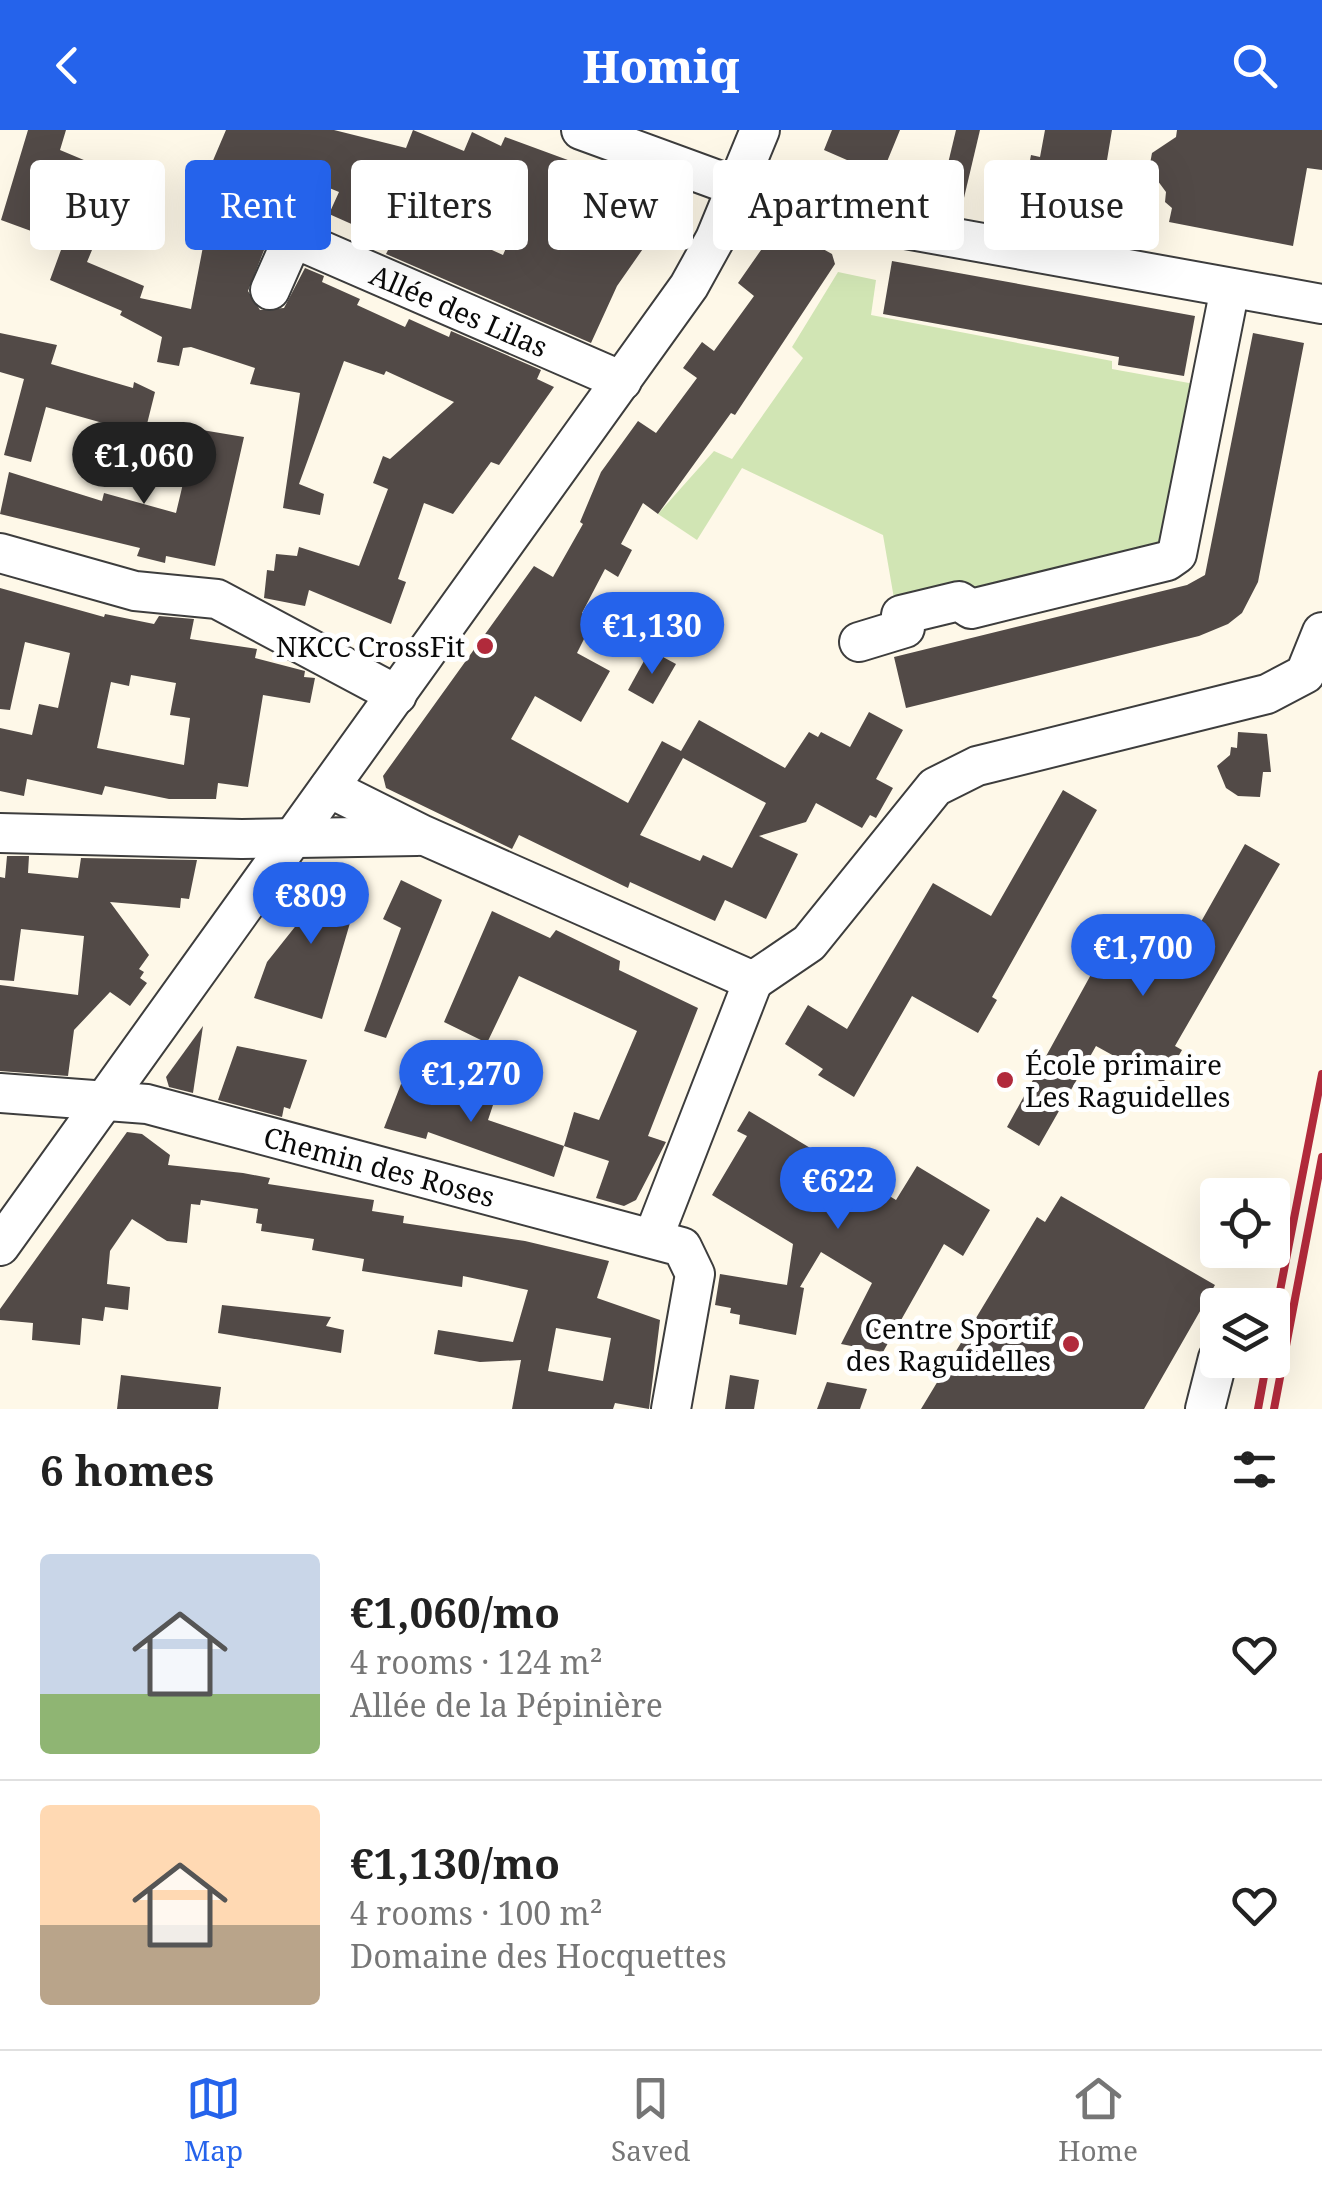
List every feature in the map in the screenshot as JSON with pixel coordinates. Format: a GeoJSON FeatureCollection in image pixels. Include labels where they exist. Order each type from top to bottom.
{"type":"FeatureCollection","features":[{"type":"Feature","properties":{"kind":"street"},"geometry":{"type":"LineString","coordinates":[[581,130],[713,178]]}},
{"type":"Feature","properties":{"kind":"street"},"geometry":{"type":"LineString","coordinates":[[748,160],[760,130]]}},
{"type":"Feature","properties":{"kind":"street"},"geometry":{"type":"LineString","coordinates":[[0,1246],[622,381],[689,286],[713,238]]}},
{"type":"Feature","properties":{"kind":"street"},"geometry":{"type":"LineString","coordinates":[[964,240],[1322,304]]}},
{"type":"Feature","properties":{"kind":"street"},"geometry":{"type":"LineString","coordinates":[[270,290],[288,250]]}},
{"type":"Feature","properties":{"kind":"street","name":"Allée des Lilas"},"geometry":{"type":"LineString","coordinates":[[321,250],[622,381]]}},
{"type":"Feature","properties":{"kind":"street"},"geometry":{"type":"LineString","coordinates":[[859,642],[905,628],[901,615],[959,602],[971,610],[1168,561],[1177,554],[1230,288]]}},
{"type":"Feature","properties":{"kind":"street"},"geometry":{"type":"LineString","coordinates":[[0,553],[135,591],[217,600],[397,695]]}},
{"type":"Feature","properties":{"kind":"street"},"geometry":{"type":"LineString","coordinates":[[671,1409],[696,1274],[667,1243],[753,981],[809,943],[935,788],[977,766],[1267,694],[1305,674],[1322,632]]}},
{"type":"Feature","properties":{"kind":"street"},"geometry":{"type":"LineString","coordinates":[[329,788],[423,836],[753,981]]}},
{"type":"Feature","properties":{"kind":"street"},"geometry":{"type":"LineString","coordinates":[[0,833],[423,836]]}},
{"type":"Feature","properties":{"kind":"street","name":"Chemin des Roses"},"geometry":{"type":"LineString","coordinates":[[0,1093],[147,1104],[667,1243]]}},
{"type":"Feature","properties":{"kind":"street"},"geometry":{"type":"LineString","coordinates":[[1205,1409],[1213,1378]]}},
{"type":"Feature","properties":{"kind":"green space"},"geometry":{"type":"Polygon","coordinates":[[[838,272],[876,280],[871,315],[1112,361],[1112,369],[1200,385],[1173,535],[1157,555],[896,610],[883,535],[742,468],[697,540],[658,514],[714,451],[732,459],[803,358],[792,347],[838,272]]]}},
{"type":"Feature","properties":{"kind":"building"},"geometry":{"type":"Polygon","coordinates":[[[28,130],[66,130],[60,150],[84,160],[30,160],[30,231],[1,220],[28,130]]]}},
{"type":"Feature","properties":{"kind":"building"},"geometry":{"type":"Polygon","coordinates":[[[226,130],[334,130],[406,148],[413,130],[464,151],[472,132],[501,146],[505,137],[568,160],[548,160],[548,250],[642,250],[617,286],[591,343],[386,254],[388,250],[492,250],[503,255],[505,250],[528,250],[528,160],[351,160],[351,224],[331,215],[339,192],[331,189],[331,160],[213,160],[226,130]]]}},
{"type":"Feature","properties":{"kind":"building"},"geometry":{"type":"Polygon","coordinates":[[[832,130],[900,130],[888,160],[847,160],[824,150],[832,130]]]}},
{"type":"Feature","properties":{"kind":"building"},"geometry":{"type":"Polygon","coordinates":[[[956,130],[980,130],[964,198],[964,160],[949,160],[956,130]]]}},
{"type":"Feature","properties":{"kind":"building"},"geometry":{"type":"Polygon","coordinates":[[[1045,130],[1112,130],[1107,160],[1030,160],[1031,155],[1040,157],[1045,130]]]}},
{"type":"Feature","properties":{"kind":"building"},"geometry":{"type":"Polygon","coordinates":[[[1177,130],[1322,130],[1322,170],[1307,168],[1293,246],[1169,222],[1172,208],[1165,202],[1166,192],[1159,183],[1159,160],[1151,160],[1152,153],[1176,137],[1177,130]]]}},
{"type":"Feature","properties":{"kind":"building"},"geometry":{"type":"Polygon","coordinates":[[[61,250],[92,250],[87,262],[144,286],[140,298],[191,309],[202,250],[264,250],[248,291],[260,310],[284,308],[305,268],[324,276],[322,282],[360,299],[357,305],[405,327],[409,319],[449,337],[451,331],[541,370],[537,379],[554,387],[499,465],[491,462],[453,514],[424,503],[398,579],[406,582],[391,624],[309,590],[305,606],[264,598],[267,570],[274,571],[276,554],[297,556],[299,547],[359,566],[388,489],[373,483],[383,456],[390,459],[454,402],[386,371],[384,375],[344,361],[299,484],[324,494],[320,515],[283,508],[300,393],[250,384],[255,368],[191,347],[183,348],[179,366],[157,362],[162,337],[120,315],[122,311],[50,280],[61,250]]]}},
{"type":"Feature","properties":{"kind":"building"},"geometry":{"type":"Polygon","coordinates":[[[761,250],[825,250],[832,254],[835,264],[735,415],[731,413],[658,514],[643,503],[621,544],[632,550],[618,577],[605,569],[582,613],[594,619],[577,653],[610,671],[581,722],[535,696],[511,739],[628,803],[662,741],[681,751],[699,720],[785,768],[809,732],[818,737],[821,732],[850,747],[869,712],[903,730],[876,779],[893,788],[876,818],[870,815],[862,828],[816,803],[806,822],[759,836],[798,854],[766,919],[725,900],[715,921],[630,882],[628,888],[519,835],[512,849],[386,788],[383,776],[534,566],[553,577],[583,524],[580,522],[601,472],[638,421],[656,433],[697,378],[683,368],[702,342],[714,351],[754,296],[738,283],[761,250]],[[683,758],[640,835],[700,861],[703,855],[732,868],[766,803],[683,758]]]}},
{"type":"Feature","properties":{"kind":"building"},"geometry":{"type":"Polygon","coordinates":[[[892,261],[1195,316],[1184,376],[1118,365],[1119,357],[883,314],[892,261]]]}},
{"type":"Feature","properties":{"kind":"building"},"geometry":{"type":"Polygon","coordinates":[[[0,333],[57,345],[51,364],[133,388],[134,382],[155,392],[142,444],[108,431],[110,425],[46,407],[31,462],[4,455],[24,379],[0,372],[0,333]]]}},
{"type":"Feature","properties":{"kind":"building"},"geometry":{"type":"Polygon","coordinates":[[[1253,333],[1304,343],[1258,582],[1242,613],[1228,624],[1199,636],[906,708],[894,657],[1187,585],[1205,575],[1253,333]]]}},
{"type":"Feature","properties":{"kind":"building"},"geometry":{"type":"Polygon","coordinates":[[[196,429],[244,437],[215,566],[166,556],[165,563],[137,556],[140,548],[0,514],[9,472],[102,501],[104,493],[176,513],[196,429]]]}},
{"type":"Feature","properties":{"kind":"building"},"geometry":{"type":"Polygon","coordinates":[[[0,588],[104,617],[105,614],[154,624],[159,616],[194,619],[190,639],[257,649],[255,658],[305,671],[304,677],[315,678],[310,703],[263,695],[248,787],[218,783],[216,799],[169,799],[105,786],[102,795],[27,779],[24,796],[0,791],[0,728],[32,735],[39,704],[58,708],[70,653],[25,642],[10,710],[0,709],[0,588]],[[131,675],[129,686],[111,682],[97,748],[184,765],[190,718],[170,715],[176,683],[131,675]]]}},
{"type":"Feature","properties":{"kind":"building"},"geometry":{"type":"Polygon","coordinates":[[[650,650],[676,664],[653,704],[628,690],[650,650]]]}},
{"type":"Feature","properties":{"kind":"building"},"geometry":{"type":"Polygon","coordinates":[[[1238,732],[1267,734],[1271,772],[1263,772],[1260,797],[1238,796],[1226,788],[1217,766],[1230,755],[1231,747],[1237,748],[1238,732]]]}},
{"type":"Feature","properties":{"kind":"building"},"geometry":{"type":"Polygon","coordinates":[[[1063,790],[1097,810],[992,997],[997,1000],[978,1033],[912,996],[854,1097],[818,1075],[823,1069],[785,1044],[808,1005],[847,1029],[933,883],[991,916],[1063,790]]]}},
{"type":"Feature","properties":{"kind":"building"},"geometry":{"type":"Polygon","coordinates":[[[1245,844],[1280,864],[1175,1046],[1182,1050],[1163,1083],[1096,1046],[1039,1146],[1007,1127],[1115,931],[1176,966],[1245,844]]]}},
{"type":"Feature","properties":{"kind":"building"},"geometry":{"type":"Polygon","coordinates":[[[7,856],[29,856],[28,873],[78,878],[81,858],[197,860],[189,899],[181,898],[180,908],[110,902],[149,955],[139,969],[144,972],[140,978],[147,983],[130,1006],[110,992],[74,1030],[68,1076],[0,1071],[0,985],[78,995],[84,936],[21,929],[14,981],[0,980],[0,877],[5,878],[7,856]]]}},
{"type":"Feature","properties":{"kind":"building"},"geometry":{"type":"Polygon","coordinates":[[[324,866],[359,892],[322,1019],[254,998],[267,962],[306,913],[289,906],[312,872],[324,866]]]}},
{"type":"Feature","properties":{"kind":"building"},"geometry":{"type":"Polygon","coordinates":[[[401,880],[442,900],[386,1038],[364,1031],[401,928],[383,919],[401,880]]]}},
{"type":"Feature","properties":{"kind":"building"},"geometry":{"type":"Polygon","coordinates":[[[492,911],[550,938],[556,930],[620,961],[619,970],[698,1008],[648,1136],[666,1142],[636,1200],[624,1206],[596,1198],[609,1161],[564,1146],[574,1112],[599,1120],[637,1031],[519,976],[487,1043],[444,1022],[492,911]]]}},
{"type":"Feature","properties":{"kind":"building"},"geometry":{"type":"Polygon","coordinates":[[[203,1026],[193,1093],[169,1087],[166,1077],[203,1026]]]}},
{"type":"Feature","properties":{"kind":"building"},"geometry":{"type":"Polygon","coordinates":[[[237,1046],[307,1060],[290,1109],[284,1107],[282,1117],[218,1100],[237,1046]]]}},
{"type":"Feature","properties":{"kind":"building"},"geometry":{"type":"Polygon","coordinates":[[[468,1077],[499,1087],[488,1120],[564,1146],[554,1177],[428,1132],[426,1139],[384,1128],[401,1084],[458,1099],[468,1077]]]}},
{"type":"Feature","properties":{"kind":"building"},"geometry":{"type":"Polygon","coordinates":[[[749,1111],[896,1200],[917,1166],[990,1210],[963,1256],[944,1244],[883,1352],[841,1344],[872,1283],[821,1252],[800,1287],[804,1288],[796,1335],[739,1324],[740,1315],[730,1313],[731,1308],[715,1305],[720,1274],[787,1285],[793,1244],[712,1195],[747,1136],[737,1131],[749,1111]]]}},
{"type":"Feature","properties":{"kind":"building"},"geometry":{"type":"Polygon","coordinates":[[[127,1132],[142,1134],[170,1155],[168,1165],[243,1173],[270,1178],[268,1184],[374,1200],[372,1211],[404,1216],[403,1223],[525,1241],[609,1261],[597,1298],[660,1320],[649,1409],[615,1403],[613,1409],[512,1409],[521,1360],[480,1362],[434,1354],[438,1330],[513,1342],[528,1290],[463,1276],[462,1287],[362,1271],[364,1259],[312,1250],[314,1239],[261,1231],[262,1224],[256,1223],[258,1209],[201,1200],[200,1205],[191,1204],[187,1243],[167,1241],[132,1219],[110,1251],[107,1284],[130,1287],[128,1310],[105,1307],[103,1321],[82,1318],[80,1345],[32,1340],[33,1323],[0,1320],[0,1309],[127,1132]],[[556,1328],[548,1371],[603,1381],[611,1338],[556,1328]]]}},
{"type":"Feature","properties":{"kind":"building","name":"Centre Sportif des Raguidelles"},"geometry":{"type":"Polygon","coordinates":[[[1061,1196],[1215,1285],[1200,1288],[1200,1311],[1144,1409],[921,1409],[1037,1217],[1045,1222],[1061,1196]]]}},
{"type":"Feature","properties":{"kind":"building"},"geometry":{"type":"Polygon","coordinates":[[[222,1305],[331,1317],[326,1326],[344,1330],[341,1353],[218,1333],[222,1305]]]}},
{"type":"Feature","properties":{"kind":"building"},"geometry":{"type":"Polygon","coordinates":[[[121,1375],[221,1387],[218,1409],[117,1409],[121,1375]]]}},
{"type":"Feature","properties":{"kind":"building"},"geometry":{"type":"Polygon","coordinates":[[[730,1375],[759,1380],[754,1409],[725,1409],[730,1375]]]}},
{"type":"Feature","properties":{"kind":"building"},"geometry":{"type":"Polygon","coordinates":[[[827,1382],[867,1389],[860,1409],[817,1409],[827,1382]]]}},
{"type":"Feature","properties":{"kind":"railway"},"geometry":{"type":"LineString","coordinates":[[1281,1288],[1322,1074]]}},
{"type":"Feature","properties":{"kind":"railway"},"geometry":{"type":"LineString","coordinates":[[1274,1409],[1322,1157]]}},
{"type":"Feature","properties":{"kind":"railway"},"geometry":{"type":"LineString","coordinates":[[1258,1409],[1264,1378]]}},
{"type":"Feature","properties":{"kind":"place","name":"NKCC CrossFit"},"geometry":{"type":"Point","coordinates":[485,646]}},
{"type":"Feature","properties":{"kind":"place","name":"École primaire Les Raguidelles"},"geometry":{"type":"Point","coordinates":[1005,1080]}},
{"type":"Feature","properties":{"kind":"place","name":"Centre Sportif des Raguidelles"},"geometry":{"type":"Point","coordinates":[1071,1344]}}]}
